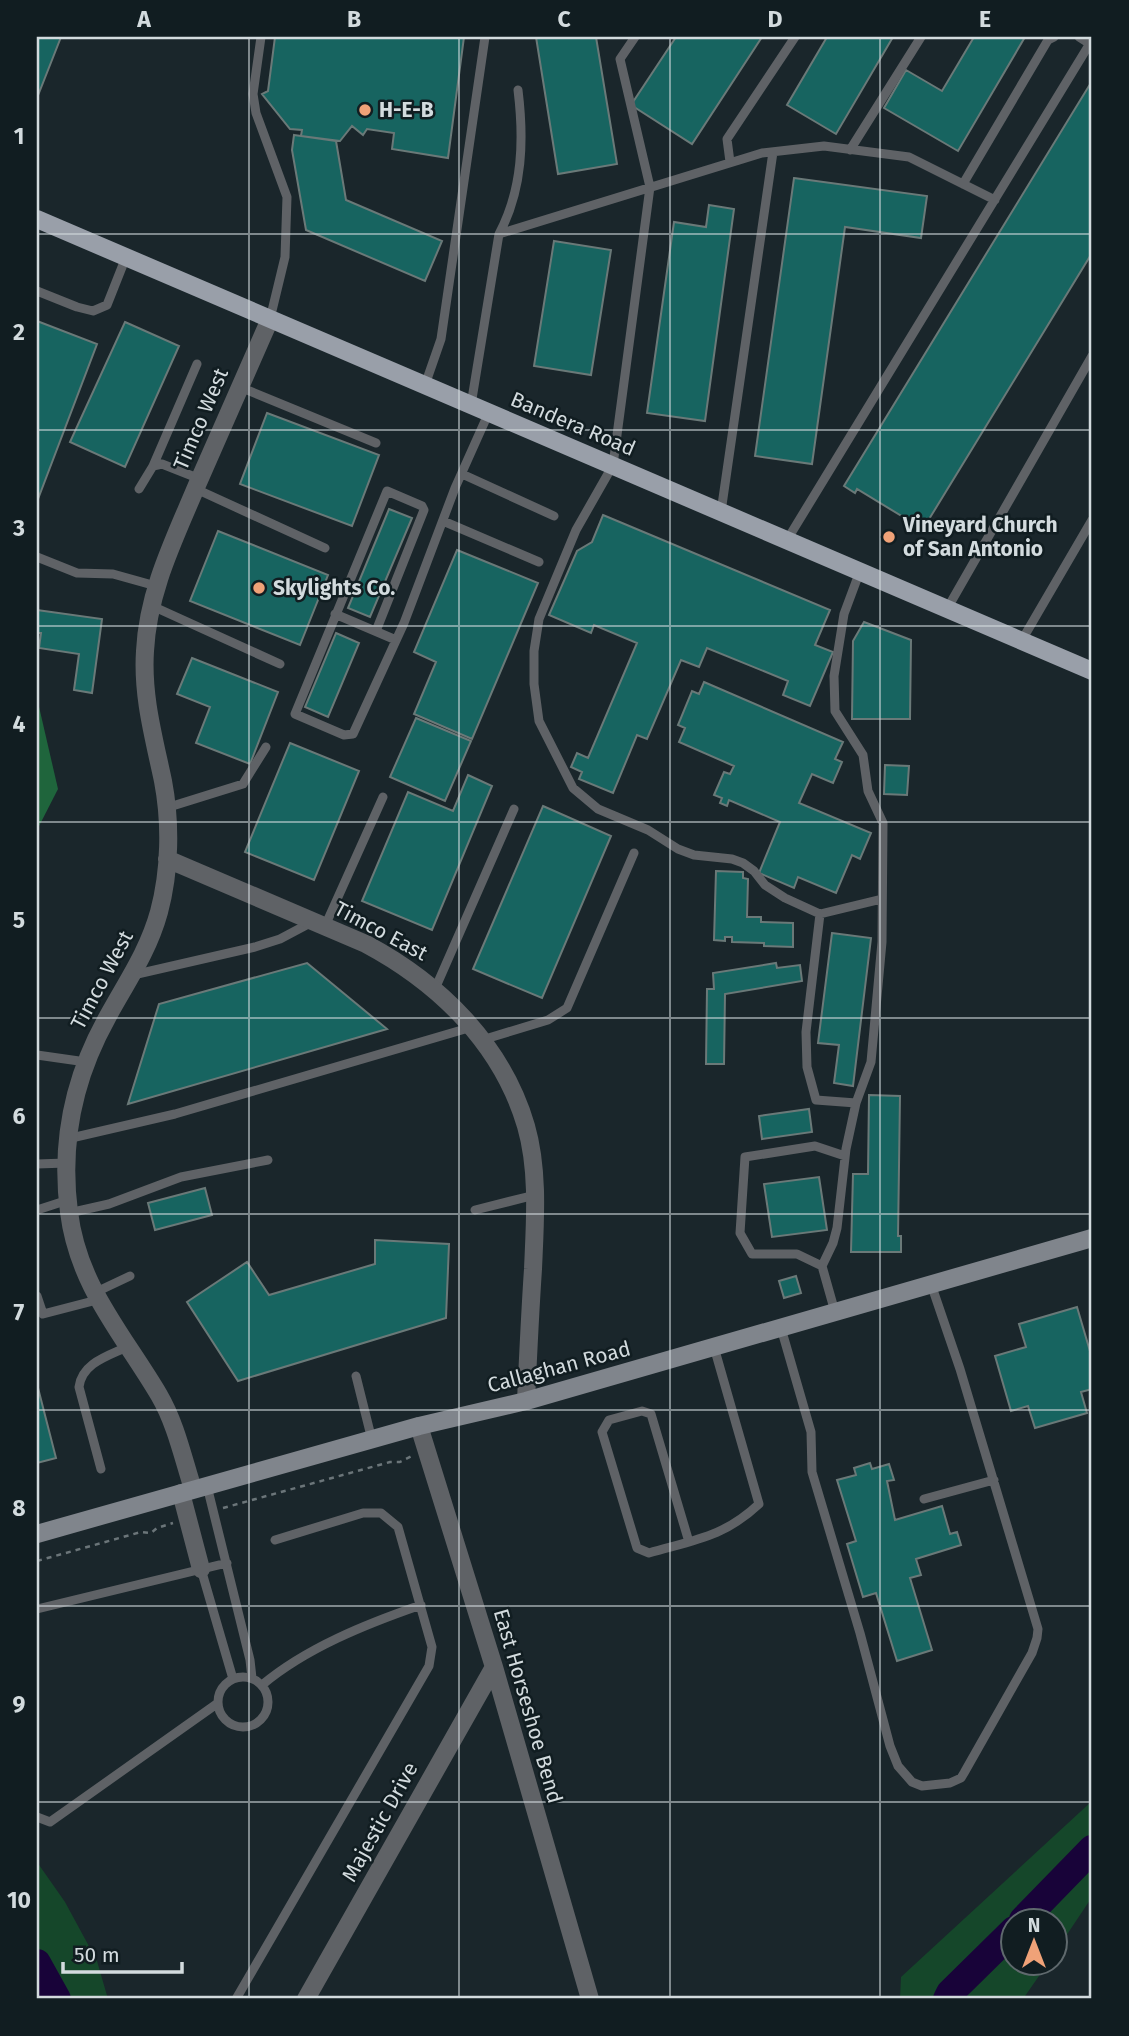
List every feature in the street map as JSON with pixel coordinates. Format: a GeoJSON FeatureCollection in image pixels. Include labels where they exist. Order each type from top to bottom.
{"type":"FeatureCollection","features":[{"type":"Feature","properties":{"kind":"main road","name":"Bandera Road"},"geometry":{"type":"LineString","coordinates":[[37,221],[270,318],[1092,671]]}},
{"type":"Feature","properties":{"kind":"main road","name":"Callaghan Road"},"geometry":{"type":"LineString","coordinates":[[37,1534],[419,1426],[526,1401],[1092,1238]]}},
{"type":"Feature","properties":{"kind":"street","name":"Timco West"},"geometry":{"type":"LineString","coordinates":[[201,1569],[193,1489],[170,1418],[160,1397],[96,1297],[76,1247],[68,1206],[67,1139],[74,1096],[86,1062],[133,975],[150,939],[159,911],[167,859],[166,808],[145,684],[145,644],[150,605],[198,484],[270,318]]}},
{"type":"Feature","properties":{"kind":"street","name":"Timco East"},"geometry":{"type":"LineString","coordinates":[[167,859],[320,924],[395,960],[435,989],[477,1034],[503,1072],[526,1127],[532,1154],[535,1195],[526,1401]]}},
{"type":"Feature","properties":{"kind":"street","name":"East Horseshoe Bend"},"geometry":{"type":"LineString","coordinates":[[419,1426],[494,1667],[590,1999]]}},
{"type":"Feature","properties":{"kind":"street","name":"Majestic Drive"},"geometry":{"type":"LineString","coordinates":[[306,1999],[494,1667]]}},
{"type":"Feature","properties":{"kind":"lane"},"geometry":{"type":"LineString","coordinates":[[261,37],[253,94],[256,113],[287,197],[285,257],[270,318]]}},
{"type":"Feature","properties":{"kind":"lane"},"geometry":{"type":"LineString","coordinates":[[425,385],[441,340],[485,37]]}},
{"type":"Feature","properties":{"kind":"lane"},"geometry":{"type":"LineString","coordinates":[[635,37],[620,59],[650,187],[613,465],[576,530],[539,619],[534,651],[534,684],[539,721],[573,788],[598,809],[648,830],[678,849],[694,855],[732,859],[743,863],[754,871],[765,885],[785,898],[820,914],[883,899]]}},
{"type":"Feature","properties":{"kind":"lane"},"geometry":{"type":"LineString","coordinates":[[730,162],[727,139],[795,37]]}},
{"type":"Feature","properties":{"kind":"lane"},"geometry":{"type":"LineString","coordinates":[[850,149],[920,37]]}},
{"type":"Feature","properties":{"kind":"lane"},"geometry":{"type":"LineString","coordinates":[[963,184],[1048,40],[1054,37]]}},
{"type":"Feature","properties":{"kind":"lane"},"geometry":{"type":"LineString","coordinates":[[787,540],[1091,42],[1079,37]]}},
{"type":"Feature","properties":{"kind":"lane"},"geometry":{"type":"LineString","coordinates":[[471,405],[499,234],[510,213],[520,164],[523,130],[518,90]]}},
{"type":"Feature","properties":{"kind":"lane"},"geometry":{"type":"LineString","coordinates":[[499,234],[730,162],[773,152],[824,146],[909,157],[995,200]]}},
{"type":"Feature","properties":{"kind":"lane"},"geometry":{"type":"LineString","coordinates":[[721,512],[773,152]]}},
{"type":"Feature","properties":{"kind":"lane"},"geometry":{"type":"LineString","coordinates":[[37,291],[93,311],[107,305],[126,257]]}},
{"type":"Feature","properties":{"kind":"lane"},"geometry":{"type":"LineString","coordinates":[[947,609],[1092,356]]}},
{"type":"Feature","properties":{"kind":"lane"},"geometry":{"type":"LineString","coordinates":[[139,489],[153,466],[197,364]]}},
{"type":"Feature","properties":{"kind":"lane"},"geometry":{"type":"LineString","coordinates":[[240,387],[376,443]]}},
{"type":"Feature","properties":{"kind":"lane"},"geometry":{"type":"LineString","coordinates":[[376,631],[424,510],[422,506],[390,492],[385,493],[294,711],[297,715],[347,736],[353,734],[396,640],[489,412]]}},
{"type":"Feature","properties":{"kind":"lane"},"geometry":{"type":"LineString","coordinates":[[153,466],[162,464],[325,548]]}},
{"type":"Feature","properties":{"kind":"lane"},"geometry":{"type":"LineString","coordinates":[[462,474],[554,516]]}},
{"type":"Feature","properties":{"kind":"lane"},"geometry":{"type":"LineString","coordinates":[[1021,640],[1092,520]]}},
{"type":"Feature","properties":{"kind":"lane"},"geometry":{"type":"LineString","coordinates":[[443,521],[539,562]]}},
{"type":"Feature","properties":{"kind":"lane"},"geometry":{"type":"LineString","coordinates":[[37,557],[76,573],[113,574],[156,586]]}},
{"type":"Feature","properties":{"kind":"lane"},"geometry":{"type":"LineString","coordinates":[[835,1312],[822,1266],[837,1228],[845,1156],[856,1103],[871,1062],[882,942],[883,823],[868,791],[863,755],[835,711],[834,676],[844,614],[860,571]]}},
{"type":"Feature","properties":{"kind":"lane"},"geometry":{"type":"LineString","coordinates":[[150,605],[280,664]]}},
{"type":"Feature","properties":{"kind":"lane"},"geometry":{"type":"LineString","coordinates":[[335,614],[396,640]]}},
{"type":"Feature","properties":{"kind":"lane"},"geometry":{"type":"LineString","coordinates":[[166,808],[243,784],[266,747]]}},
{"type":"Feature","properties":{"kind":"lane"},"geometry":{"type":"LineString","coordinates":[[133,975],[255,947],[320,924],[383,797]]}},
{"type":"Feature","properties":{"kind":"lane"},"geometry":{"type":"LineString","coordinates":[[435,989],[514,809]]}},
{"type":"Feature","properties":{"kind":"lane"},"geometry":{"type":"LineString","coordinates":[[67,1139],[175,1114],[477,1034],[548,1020],[567,1008],[634,853]]}},
{"type":"Feature","properties":{"kind":"lane"},"geometry":{"type":"LineString","coordinates":[[820,914],[806,1032],[807,1067],[816,1100],[856,1103]]}},
{"type":"Feature","properties":{"kind":"lane"},"geometry":{"type":"LineString","coordinates":[[37,1055],[86,1062]]}},
{"type":"Feature","properties":{"kind":"lane"},"geometry":{"type":"LineString","coordinates":[[822,1266],[797,1254],[752,1254],[740,1233],[746,1157],[815,1146],[845,1156]]}},
{"type":"Feature","properties":{"kind":"lane"},"geometry":{"type":"LineString","coordinates":[[37,1210],[108,1204],[181,1177],[268,1160]]}},
{"type":"Feature","properties":{"kind":"lane"},"geometry":{"type":"LineString","coordinates":[[37,1164],[66,1163]]}},
{"type":"Feature","properties":{"kind":"lane"},"geometry":{"type":"LineString","coordinates":[[475,1210],[535,1195]]}},
{"type":"Feature","properties":{"kind":"lane"},"geometry":{"type":"LineString","coordinates":[[37,1296],[43,1314],[96,1297],[130,1276]]}},
{"type":"Feature","properties":{"kind":"lane"},"geometry":{"type":"LineString","coordinates":[[781,1328],[811,1432],[812,1472],[890,1746],[901,1772],[912,1782],[922,1786],[950,1783],[961,1778],[1032,1653],[1038,1629],[994,1480],[931,1284]]}},
{"type":"Feature","properties":{"kind":"lane"},"geometry":{"type":"LineString","coordinates":[[101,1469],[79,1387],[80,1378],[85,1369],[127,1347]]}},
{"type":"Feature","properties":{"kind":"lane"},"geometry":{"type":"LineString","coordinates":[[689,1542],[651,1414],[642,1412],[609,1420],[601,1432],[638,1548],[649,1553],[689,1542],[720,1533],[743,1519],[759,1504],[714,1347]]}},
{"type":"Feature","properties":{"kind":"lane"},"geometry":{"type":"LineString","coordinates":[[356,1376],[372,1440]]}},
{"type":"Feature","properties":{"kind":"lane"},"geometry":{"type":"LineString","coordinates":[[924,1499],[994,1480]]}},
{"type":"Feature","properties":{"kind":"lane"},"geometry":{"type":"LineString","coordinates":[[193,1489],[226,1563],[253,1678]]}},
{"type":"Feature","properties":{"kind":"lane"},"geometry":{"type":"LineString","coordinates":[[236,1999],[429,1666],[432,1647],[398,1527],[381,1513],[363,1513],[275,1541]]}},
{"type":"Feature","properties":{"kind":"lane"},"geometry":{"type":"LineString","coordinates":[[37,1609],[226,1563]]}},
{"type":"Feature","properties":{"kind":"lane"},"geometry":{"type":"LineString","coordinates":[[201,1569],[233,1679]]}},
{"type":"Feature","properties":{"kind":"lane"},"geometry":{"type":"LineString","coordinates":[[262,1685],[277,1672],[362,1626],[421,1605]]}},
{"type":"Feature","properties":{"kind":"lane"},"geometry":{"type":"LineString","coordinates":[[253,1678],[262,1685],[268,1696],[266,1712],[255,1724],[231,1724],[220,1711],[218,1703],[223,1687],[233,1679],[253,1678]]}},
{"type":"Feature","properties":{"kind":"lane"},"geometry":{"type":"LineString","coordinates":[[37,1817],[50,1822],[218,1703]]}},
{"type":"Feature","properties":{"kind":"path"},"geometry":{"type":"LineString","coordinates":[[221,1509],[398,1462],[411,1456]]}},
{"type":"Feature","properties":{"kind":"path"},"geometry":{"type":"LineString","coordinates":[[37,1561],[141,1532],[151,1533],[172,1523]]}},
{"type":"Feature","properties":{"kind":"green space"},"geometry":{"type":"Polygon","coordinates":[[[37,698],[58,789],[37,830],[37,698]]]}},
{"type":"Feature","properties":{"kind":"green space"},"geometry":{"type":"Polygon","coordinates":[[[1092,1801],[1092,1897],[1070,1930],[1070,1906],[1000,1906],[1000,1976],[1039,1976],[1023,1999],[900,1999],[901,1977],[1092,1801]]]}},
{"type":"Feature","properties":{"kind":"green space"},"geometry":{"type":"Polygon","coordinates":[[[37,1862],[65,1902],[97,1961],[108,1999],[37,1999],[37,1862]]]}},
{"type":"Feature","properties":{"kind":"building"},"geometry":{"type":"Polygon","coordinates":[[[37,37],[61,37],[37,98],[37,37]]]}},
{"type":"Feature","properties":{"kind":"building","name":"H-E-B"},"geometry":{"type":"Polygon","coordinates":[[[275,37],[464,37],[448,158],[392,149],[394,133],[367,129],[363,135],[352,126],[340,141],[301,136],[302,130],[290,129],[262,94],[268,91],[275,37]]]}},
{"type":"Feature","properties":{"kind":"building"},"geometry":{"type":"Polygon","coordinates":[[[536,37],[596,37],[617,164],[558,174],[536,37]]]}},
{"type":"Feature","properties":{"kind":"building"},"geometry":{"type":"Polygon","coordinates":[[[676,37],[762,37],[692,144],[631,105],[676,37]]]}},
{"type":"Feature","properties":{"kind":"building"},"geometry":{"type":"Polygon","coordinates":[[[827,37],[893,37],[836,134],[787,105],[827,37]]]}},
{"type":"Feature","properties":{"kind":"building"},"geometry":{"type":"Polygon","coordinates":[[[974,37],[1025,37],[958,151],[884,108],[906,70],[942,91],[974,37]]]}},
{"type":"Feature","properties":{"kind":"building"},"geometry":{"type":"Polygon","coordinates":[[[1092,81],[1092,253],[923,529],[857,489],[855,493],[844,486],[1092,81]]]}},
{"type":"Feature","properties":{"kind":"building"},"geometry":{"type":"Polygon","coordinates":[[[294,135],[336,141],[346,200],[442,241],[425,281],[306,230],[292,150],[294,135]]]}},
{"type":"Feature","properties":{"kind":"building"},"geometry":{"type":"Polygon","coordinates":[[[794,178],[927,196],[921,238],[845,227],[812,464],[755,456],[794,178]]]}},
{"type":"Feature","properties":{"kind":"building"},"geometry":{"type":"Polygon","coordinates":[[[709,205],[734,209],[705,421],[647,413],[674,222],[706,227],[709,205]]]}},
{"type":"Feature","properties":{"kind":"building"},"geometry":{"type":"Polygon","coordinates":[[[554,241],[611,250],[591,375],[534,366],[554,241]]]}},
{"type":"Feature","properties":{"kind":"building"},"geometry":{"type":"Polygon","coordinates":[[[37,321],[97,344],[38,499],[37,499],[37,321]]]}},
{"type":"Feature","properties":{"kind":"building"},"geometry":{"type":"Polygon","coordinates":[[[125,322],[179,346],[125,467],[70,442],[125,322]]]}},
{"type":"Feature","properties":{"kind":"building"},"geometry":{"type":"Polygon","coordinates":[[[267,413],[379,455],[352,526],[240,484],[267,413]]]}},
{"type":"Feature","properties":{"kind":"building"},"geometry":{"type":"Polygon","coordinates":[[[389,509],[412,518],[370,617],[348,608],[389,509]]]}},
{"type":"Feature","properties":{"kind":"building"},"geometry":{"type":"Polygon","coordinates":[[[603,515],[830,610],[815,645],[833,652],[810,706],[783,695],[788,681],[707,648],[699,667],[681,660],[647,739],[637,735],[613,793],[579,779],[582,772],[571,767],[577,753],[588,758],[637,643],[594,625],[591,633],[549,615],[577,551],[592,542],[603,515]]]}},
{"type":"Feature","properties":{"kind":"building","name":"Skylights Co."},"geometry":{"type":"Polygon","coordinates":[[[218,531],[328,575],[300,645],[190,601],[218,531]]]}},
{"type":"Feature","properties":{"kind":"building"},"geometry":{"type":"Polygon","coordinates":[[[457,550],[538,583],[472,739],[414,714],[436,662],[414,652],[457,550]]]}},
{"type":"Feature","properties":{"kind":"building"},"geometry":{"type":"Polygon","coordinates":[[[37,610],[102,619],[92,693],[74,690],[79,654],[39,648],[41,633],[37,633],[37,610]]]}},
{"type":"Feature","properties":{"kind":"building"},"geometry":{"type":"Polygon","coordinates":[[[864,622],[911,640],[910,719],[852,719],[853,641],[864,622]]]}},
{"type":"Feature","properties":{"kind":"building"},"geometry":{"type":"Polygon","coordinates":[[[336,633],[359,643],[328,717],[305,707],[336,633]]]}},
{"type":"Feature","properties":{"kind":"building"},"geometry":{"type":"Polygon","coordinates":[[[192,658],[278,692],[250,764],[196,743],[210,707],[177,694],[192,658]]]}},
{"type":"Feature","properties":{"kind":"building"},"geometry":{"type":"Polygon","coordinates":[[[704,682],[843,742],[835,759],[842,762],[833,783],[812,774],[799,803],[871,833],[860,859],[852,855],[836,893],[798,877],[794,888],[759,873],[780,822],[729,800],[727,806],[720,803],[722,798],[714,795],[724,772],[730,774],[734,766],[679,742],[685,728],[678,725],[692,691],[699,694],[704,682]]]}},
{"type":"Feature","properties":{"kind":"building"},"geometry":{"type":"Polygon","coordinates":[[[416,718],[471,741],[445,801],[390,777],[416,718]]]}},
{"type":"Feature","properties":{"kind":"building"},"geometry":{"type":"Polygon","coordinates":[[[290,743],[359,771],[314,880],[245,852],[290,743]]]}},
{"type":"Feature","properties":{"kind":"building"},"geometry":{"type":"Polygon","coordinates":[[[885,765],[909,766],[907,795],[884,794],[885,765]]]}},
{"type":"Feature","properties":{"kind":"building"},"geometry":{"type":"Polygon","coordinates":[[[468,775],[492,786],[432,930],[362,901],[408,792],[453,811],[468,775]]]}},
{"type":"Feature","properties":{"kind":"building"},"geometry":{"type":"Polygon","coordinates":[[[543,806],[611,836],[542,998],[473,969],[543,806]]]}},
{"type":"Feature","properties":{"kind":"building"},"geometry":{"type":"Polygon","coordinates":[[[716,871],[743,872],[743,878],[748,879],[747,917],[761,917],[761,922],[793,923],[793,947],[732,942],[732,937],[725,937],[725,941],[714,940],[716,871]]]}},
{"type":"Feature","properties":{"kind":"building"},"geometry":{"type":"Polygon","coordinates":[[[832,933],[871,938],[853,1086],[834,1083],[839,1045],[818,1043],[832,933]]]}},
{"type":"Feature","properties":{"kind":"building"},"geometry":{"type":"Polygon","coordinates":[[[307,963],[387,1029],[128,1104],[159,1004],[307,963]]]}},
{"type":"Feature","properties":{"kind":"building"},"geometry":{"type":"Polygon","coordinates":[[[776,963],[777,968],[800,965],[802,981],[725,994],[724,1064],[706,1064],[707,989],[714,989],[713,973],[776,963]]]}},
{"type":"Feature","properties":{"kind":"building"},"geometry":{"type":"Polygon","coordinates":[[[869,1095],[900,1096],[898,1236],[901,1236],[901,1252],[851,1252],[853,1174],[868,1174],[869,1095]]]}},
{"type":"Feature","properties":{"kind":"building"},"geometry":{"type":"Polygon","coordinates":[[[809,1109],[812,1132],[762,1139],[759,1116],[809,1109]]]}},
{"type":"Feature","properties":{"kind":"building"},"geometry":{"type":"Polygon","coordinates":[[[819,1177],[827,1230],[772,1237],[764,1184],[819,1177]]]}},
{"type":"Feature","properties":{"kind":"building"},"geometry":{"type":"Polygon","coordinates":[[[205,1188],[212,1215],[155,1230],[148,1203],[205,1188]]]}},
{"type":"Feature","properties":{"kind":"building"},"geometry":{"type":"Polygon","coordinates":[[[375,1240],[449,1244],[446,1318],[238,1381],[187,1302],[247,1262],[269,1295],[375,1264],[375,1240]]]}},
{"type":"Feature","properties":{"kind":"building"},"geometry":{"type":"Polygon","coordinates":[[[796,1276],[801,1293],[784,1298],[779,1281],[796,1276]]]}},
{"type":"Feature","properties":{"kind":"building"},"geometry":{"type":"Polygon","coordinates":[[[1077,1307],[1092,1358],[1092,1389],[1081,1392],[1087,1413],[1035,1428],[1028,1406],[1011,1411],[995,1356],[1026,1347],[1019,1324],[1077,1307]]]}},
{"type":"Feature","properties":{"kind":"building"},"geometry":{"type":"Polygon","coordinates":[[[37,1384],[56,1458],[37,1463],[37,1384]]]}},
{"type":"Feature","properties":{"kind":"building"},"geometry":{"type":"Polygon","coordinates":[[[870,1463],[872,1469],[889,1464],[894,1480],[887,1481],[895,1520],[942,1506],[950,1534],[957,1532],[961,1545],[916,1559],[921,1575],[910,1578],[932,1650],[897,1661],[876,1593],[863,1597],[847,1544],[856,1541],[837,1480],[856,1475],[854,1468],[870,1463]]]}},
{"type":"Feature","properties":{"kind":"waterway"},"geometry":{"type":"LineString","coordinates":[[1037,1906],[1092,1849]]}},
{"type":"Feature","properties":{"kind":"waterway"},"geometry":{"type":"LineString","coordinates":[[947,1999],[1000,1944]]}},
{"type":"Feature","properties":{"kind":"waterway"},"geometry":{"type":"LineString","coordinates":[[37,1963],[57,1999]]}},
{"type":"Feature","properties":{"kind":"place","name":"H-E-B"},"geometry":{"type":"Point","coordinates":[365,110]}},
{"type":"Feature","properties":{"kind":"place","name":"Vineyard Church of San Antonio"},"geometry":{"type":"Point","coordinates":[889,537]}},
{"type":"Feature","properties":{"kind":"place","name":"Skylights Co."},"geometry":{"type":"Point","coordinates":[259,588]}}]}
